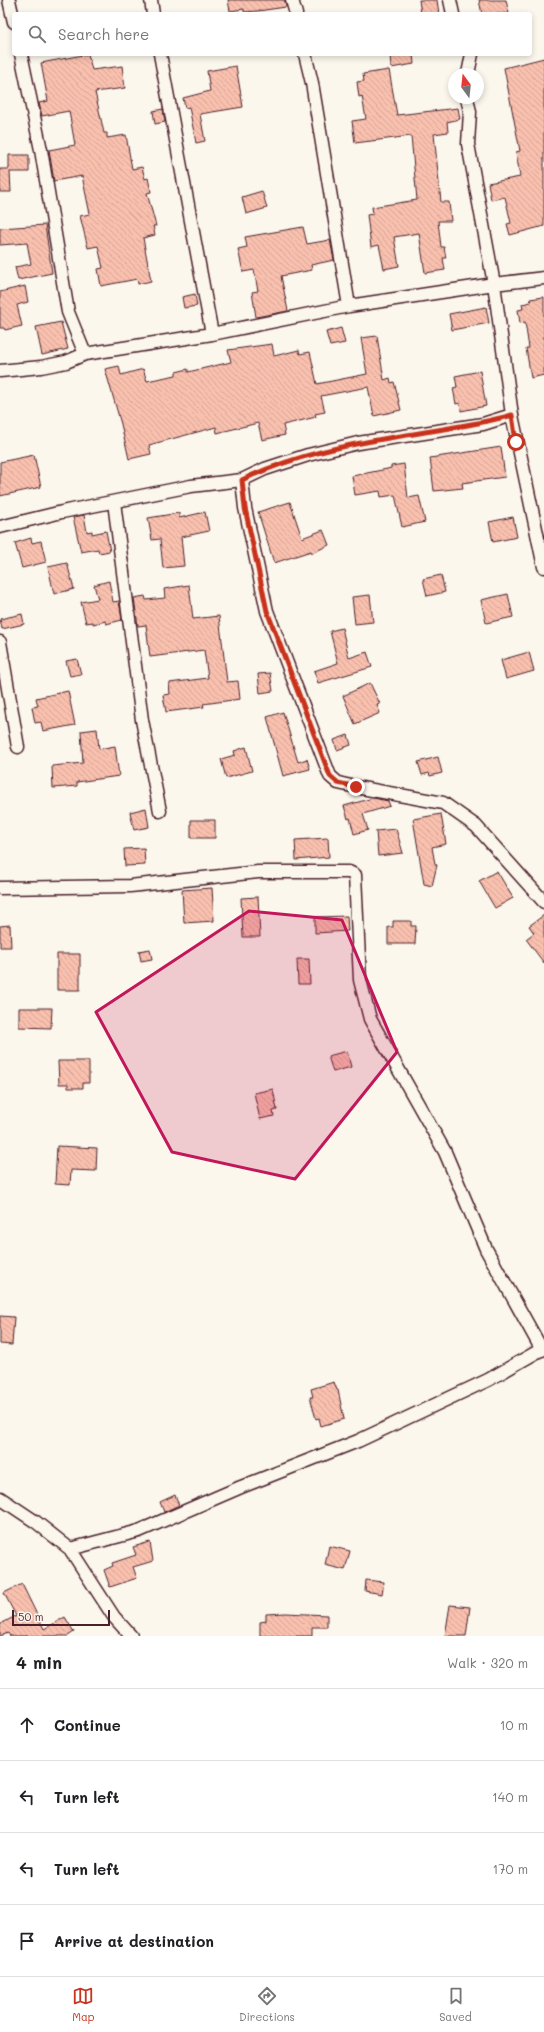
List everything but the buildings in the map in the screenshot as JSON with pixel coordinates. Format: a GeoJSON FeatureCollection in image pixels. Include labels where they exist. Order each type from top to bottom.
{"type":"FeatureCollection","features":[{"type":"Feature","properties":{"kind":"street"},"geometry":{"type":"LineString","coordinates":[[9,0],[12,13]]}},
{"type":"Feature","properties":{"kind":"street"},"geometry":{"type":"LineString","coordinates":[[150,0],[153,12]]}},
{"type":"Feature","properties":{"kind":"street"},"geometry":{"type":"LineString","coordinates":[[292,0],[295,12]]}},
{"type":"Feature","properties":{"kind":"street"},"geometry":{"type":"LineString","coordinates":[[450,0],[453,12]]}},
{"type":"Feature","properties":{"kind":"street"},"geometry":{"type":"LineString","coordinates":[[21,56],[41,150],[68,312],[85,354]]}},
{"type":"Feature","properties":{"kind":"street"},"geometry":{"type":"LineString","coordinates":[[160,56],[212,334]]}},
{"type":"Feature","properties":{"kind":"street"},"geometry":{"type":"LineString","coordinates":[[305,56],[312,83],[350,306]]}},
{"type":"Feature","properties":{"kind":"street"},"geometry":{"type":"LineString","coordinates":[[469,68],[472,56]]}},
{"type":"Feature","properties":{"kind":"street"},"geometry":{"type":"LineString","coordinates":[[468,104],[470,112],[468,144],[494,284],[512,415],[544,567]]}},
{"type":"Feature","properties":{"kind":"street"},"geometry":{"type":"LineString","coordinates":[[0,371],[41,367],[66,362],[85,354],[212,334],[350,306],[494,284],[544,278]]}},
{"type":"Feature","properties":{"kind":"street"},"geometry":{"type":"LineString","coordinates":[[0,527],[62,512],[191,486],[242,480],[265,469],[308,455],[358,443],[483,424],[512,415]]}},
{"type":"Feature","properties":{"kind":"street"},"geometry":{"type":"LineString","coordinates":[[242,480],[245,508],[267,611],[330,776],[338,783],[443,803],[476,826],[514,866],[544,902]]}},
{"type":"Feature","properties":{"kind":"street"},"geometry":{"type":"LineString","coordinates":[[114,502],[142,720],[160,812]]}},
{"type":"Feature","properties":{"kind":"street"},"geometry":{"type":"LineString","coordinates":[[0,642],[18,747]]}},
{"type":"Feature","properties":{"kind":"street"},"geometry":{"type":"LineString","coordinates":[[0,888],[130,886],[258,872],[349,872],[355,875],[360,980],[370,1019],[445,1152],[486,1249],[543,1349],[488,1380],[358,1441],[241,1487],[138,1531],[70,1549]]}},
{"type":"Feature","properties":{"kind":"street"},"geometry":{"type":"LineString","coordinates":[[0,1498],[36,1522],[70,1549],[114,1617],[131,1636]]}},
{"type":"Feature","properties":{"kind":"highlighted area"},"geometry":{"type":"Polygon","coordinates":[[[249,911],[342,920],[397,1052],[295,1179],[172,1152],[96,1012],[249,911]]]}},
{"type":"Feature","properties":{"kind":"route"},"geometry":{"type":"LineString","coordinates":[[356,787],[338,783],[330,776],[267,611],[245,508],[242,480],[265,469],[308,455],[358,443],[408,434],[483,424],[512,415],[516,442]]}}]}
